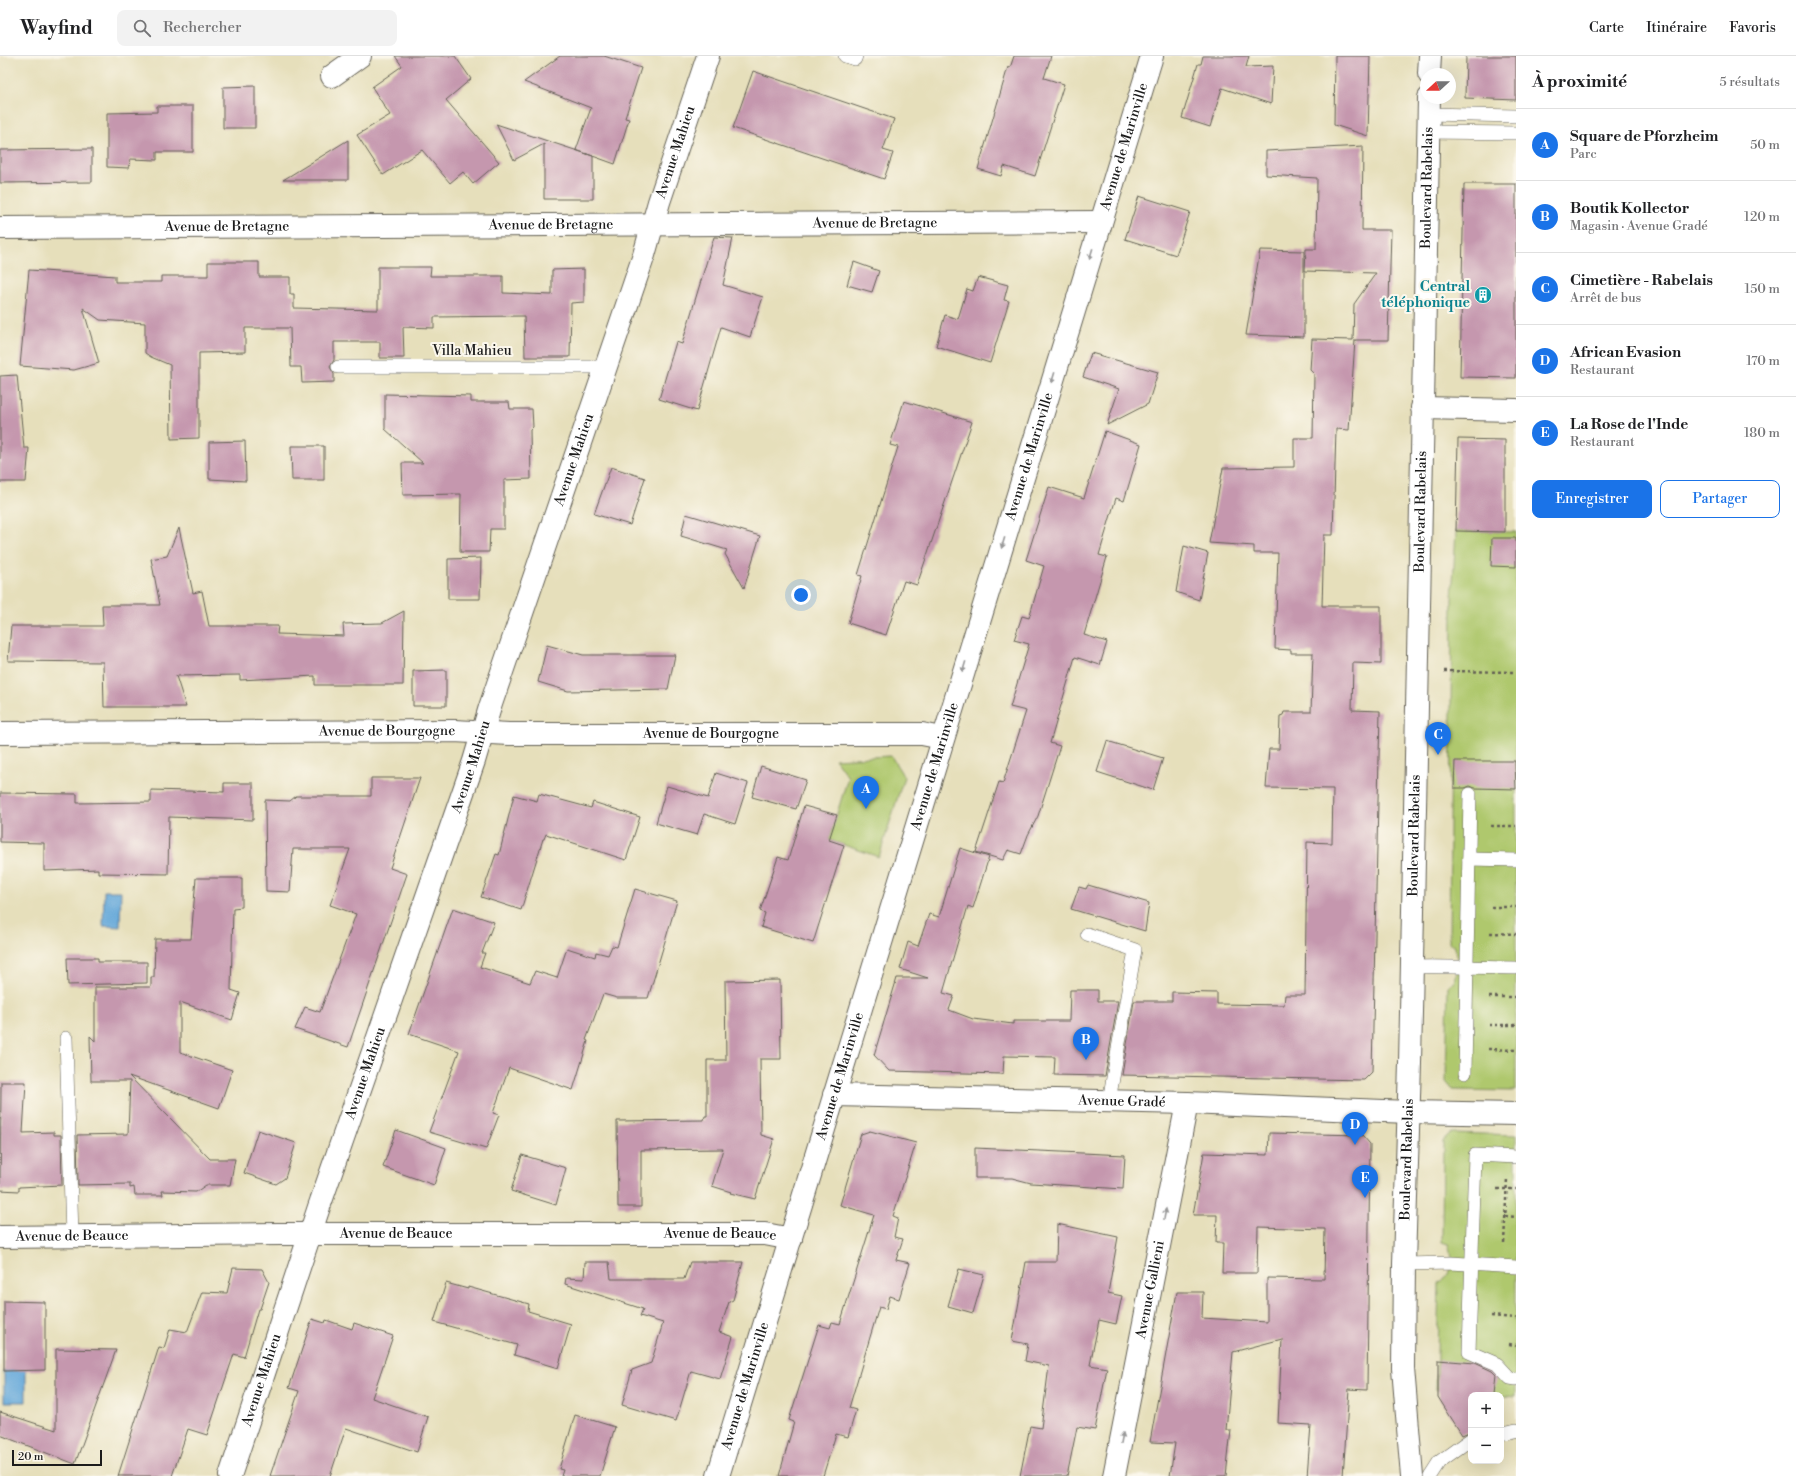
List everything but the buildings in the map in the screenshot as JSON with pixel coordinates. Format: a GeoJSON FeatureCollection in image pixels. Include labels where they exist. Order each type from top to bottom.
{"type":"FeatureCollection","features":[{"type":"Feature","properties":{"kind":"street"},"geometry":{"type":"LineString","coordinates":[[332,76],[360,56]]}},
{"type":"Feature","properties":{"kind":"street","name":"Avenue Mahieu"},"geometry":{"type":"LineString","coordinates":[[230,1476],[644,255],[708,56]]}},
{"type":"Feature","properties":{"kind":"street","name":"Avenue de Marinville"},"geometry":{"type":"LineString","coordinates":[[718,1476],[942,738],[1152,56]]}},
{"type":"Feature","properties":{"kind":"street"},"geometry":{"type":"LineString","coordinates":[[1429,68],[1430,56]]}},
{"type":"Feature","properties":{"kind":"street","name":"Boulevard Rabelais"},"geometry":{"type":"LineString","coordinates":[[1412,1476],[1402,1368],[1409,1112],[1428,115]]}},
{"type":"Feature","properties":{"kind":"street","name":"Avenue de Bretagne"},"geometry":{"type":"LineString","coordinates":[[0,228],[1101,222]]}},
{"type":"Feature","properties":{"kind":"street"},"geometry":{"type":"LineString","coordinates":[[1422,408],[1516,410]]}},
{"type":"Feature","properties":{"kind":"street","name":"Avenue de Bourgogne"},"geometry":{"type":"LineString","coordinates":[[0,733],[483,732],[509,734],[922,734],[942,738]]}},
{"type":"Feature","properties":{"kind":"street","name":"Avenue Gradé"},"geometry":{"type":"LineString","coordinates":[[834,1095],[1187,1103],[1409,1112],[1516,1114]]}},
{"type":"Feature","properties":{"kind":"street","name":"Avenue Gallieni"},"geometry":{"type":"LineString","coordinates":[[1114,1476],[1187,1103]]}},
{"type":"Feature","properties":{"kind":"street","name":"Avenue de Beauce"},"geometry":{"type":"LineString","coordinates":[[0,1237],[311,1234],[765,1234],[791,1239]]}},
{"type":"Feature","properties":{"kind":"lane"},"geometry":{"type":"LineString","coordinates":[[845,56],[855,59],[856,56]]}},
{"type":"Feature","properties":{"kind":"lane"},"geometry":{"type":"LineString","coordinates":[[1428,115],[1516,116]]}},
{"type":"Feature","properties":{"kind":"lane"},"geometry":{"type":"LineString","coordinates":[[1428,115],[1516,134]]}},
{"type":"Feature","properties":{"kind":"lane","name":"Villa Mahieu"},"geometry":{"type":"LineString","coordinates":[[338,367],[606,366]]}},
{"type":"Feature","properties":{"kind":"lane"},"geometry":{"type":"LineString","coordinates":[[1465,1073],[1470,794]]}},
{"type":"Feature","properties":{"kind":"lane"},"geometry":{"type":"LineString","coordinates":[[1469,859],[1516,860]]}},
{"type":"Feature","properties":{"kind":"lane"},"geometry":{"type":"LineString","coordinates":[[1087,934],[1134,950],[1109,1101]]}},
{"type":"Feature","properties":{"kind":"lane"},"geometry":{"type":"LineString","coordinates":[[1411,967],[1457,965],[1467,967],[1516,968]]}},
{"type":"Feature","properties":{"kind":"lane"},"geometry":{"type":"LineString","coordinates":[[66,1038],[72,1236]]}},
{"type":"Feature","properties":{"kind":"lane"},"geometry":{"type":"LineString","coordinates":[[1516,1157],[1475,1155],[1470,1352],[1497,1364],[1510,1378],[1516,1378]]}},
{"type":"Feature","properties":{"kind":"lane"},"geometry":{"type":"LineString","coordinates":[[1404,1264],[1472,1264],[1516,1267]]}},
{"type":"Feature","properties":{"kind":"lane"},"geometry":{"type":"LineString","coordinates":[[1504,1433],[1516,1431]]}},
{"type":"Feature","properties":{"kind":"lane"},"geometry":{"type":"LineString","coordinates":[[1430,1476],[1439,1462],[1468,1441]]}},
{"type":"Feature","properties":{"kind":"path"},"geometry":{"type":"LineString","coordinates":[[1417,670],[1516,672]]}},
{"type":"Feature","properties":{"kind":"path"},"geometry":{"type":"LineString","coordinates":[[1466,996],[1516,997]]}},
{"type":"Feature","properties":{"kind":"path"},"geometry":{"type":"LineString","coordinates":[[1466,1024],[1516,1025]]}},
{"type":"Feature","properties":{"kind":"path"},"geometry":{"type":"LineString","coordinates":[[1465,1049],[1516,1050]]}},
{"type":"Feature","properties":{"kind":"path"},"geometry":{"type":"LineString","coordinates":[[1504,1244],[1507,1178]]}},
{"type":"Feature","properties":{"kind":"path"},"geometry":{"type":"LineString","coordinates":[[1505,1216],[1516,1217]]}},
{"type":"Feature","properties":{"kind":"green space"},"geometry":{"type":"Polygon","coordinates":[[[1456,531],[1516,532],[1516,1091],[1453,1090],[1446,1082],[1448,985],[1454,982],[1458,964],[1454,945],[1449,943],[1452,599],[1456,531]]]}},
{"type":"Feature","properties":{"kind":"green space"},"geometry":{"type":"Polygon","coordinates":[[[891,756],[904,777],[879,857],[829,840],[848,777],[835,759],[891,756]]]}},
{"type":"Feature","properties":{"kind":"green space"},"geometry":{"type":"Polygon","coordinates":[[[1452,1133],[1516,1135],[1516,1397],[1504,1396],[1504,1392],[1468,1393],[1436,1390],[1439,1282],[1448,1276],[1451,1266],[1451,1255],[1448,1244],[1442,1242],[1443,1141],[1452,1133]]]}},
{"type":"Feature","properties":{"kind":"water"},"geometry":{"type":"Polygon","coordinates":[[[104,891],[121,891],[120,927],[103,926],[104,891]]]}},
{"type":"Feature","properties":{"kind":"water"},"geometry":{"type":"Polygon","coordinates":[[[26,1370],[26,1402],[4,1402],[4,1371],[26,1370]]]}},
{"type":"Feature","properties":{"kind":"place","name":"Central téléphonique"},"geometry":{"type":"Point","coordinates":[1483,295]}},
{"type":"Feature","properties":{"kind":"place","name":"Cimetière - Rabelais"},"geometry":{"type":"Point","coordinates":[1438,755]}},
{"type":"Feature","properties":{"kind":"place","name":"Square de Pforzheim"},"geometry":{"type":"Point","coordinates":[866,809]}},
{"type":"Feature","properties":{"kind":"place","name":"Boutik Kollector"},"geometry":{"type":"Point","coordinates":[1086,1060]}},
{"type":"Feature","properties":{"kind":"place","name":"African Evasion"},"geometry":{"type":"Point","coordinates":[1355,1145]}},
{"type":"Feature","properties":{"kind":"place","name":"La Rose de l'Inde"},"geometry":{"type":"Point","coordinates":[1365,1198]}}]}
